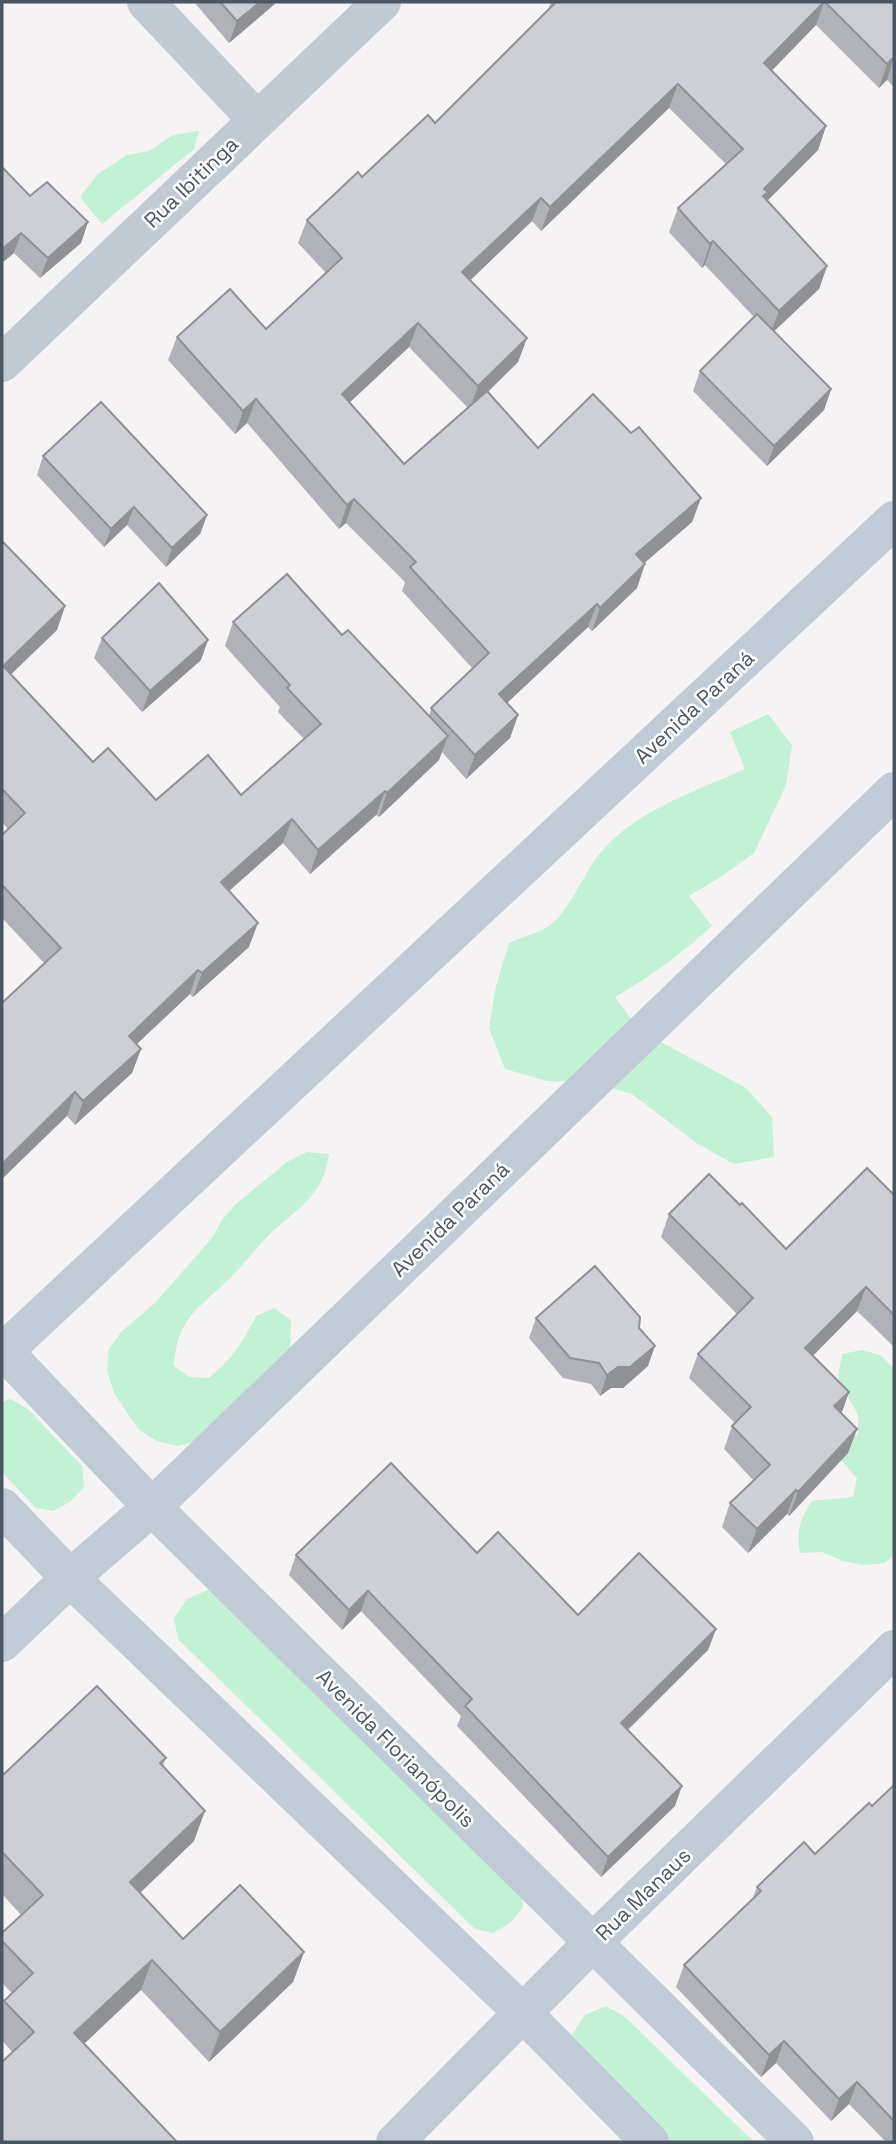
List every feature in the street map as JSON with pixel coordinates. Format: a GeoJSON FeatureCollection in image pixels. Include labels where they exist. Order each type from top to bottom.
{"type":"FeatureCollection","features":[{"type":"Feature","properties":{"kind":"street"},"geometry":{"type":"LineString","coordinates":[[146,2],[256,119]]}},
{"type":"Feature","properties":{"kind":"street","name":"Rua Ibitinga"},"geometry":{"type":"LineString","coordinates":[[2,363],[382,2]]}},
{"type":"Feature","properties":{"kind":"street","name":"Avenida Paraná"},"geometry":{"type":"LineString","coordinates":[[2,1351],[894,520]]}},
{"type":"Feature","properties":{"kind":"street","name":"Avenida Paraná"},"geometry":{"type":"LineString","coordinates":[[2,1643],[70,1578],[152,1507],[894,791]]}},
{"type":"Feature","properties":{"kind":"street","name":"Avenida Florianópolis"},"geometry":{"type":"LineString","coordinates":[[2,1351],[152,1507],[795,2142]]}},
{"type":"Feature","properties":{"kind":"street"},"geometry":{"type":"LineString","coordinates":[[2,1507],[70,1578],[523,2013],[650,2142]]}},
{"type":"Feature","properties":{"kind":"street","name":"Rua Manaus"},"geometry":{"type":"LineString","coordinates":[[394,2142],[593,1942],[894,1648]]}},
{"type":"Feature","properties":{"kind":"green space"},"geometry":{"type":"Polygon","coordinates":[[[199,131],[194,149],[102,224],[80,197],[98,174],[127,155],[149,151],[173,135],[199,131]]]}},
{"type":"Feature","properties":{"kind":"green space"},"geometry":{"type":"Polygon","coordinates":[[[768,714],[792,745],[786,785],[754,853],[689,896],[712,926],[665,964],[615,997],[639,1030],[746,1088],[772,1117],[774,1157],[734,1164],[698,1144],[632,1094],[592,1082],[547,1081],[505,1069],[489,1028],[496,986],[509,943],[544,929],[556,920],[601,852],[632,824],[668,803],[745,769],[730,732],[768,714]]]}},
{"type":"Feature","properties":{"kind":"green space"},"geometry":{"type":"Polygon","coordinates":[[[307,1152],[329,1154],[326,1168],[315,1191],[197,1309],[179,1337],[174,1366],[190,1377],[209,1378],[236,1350],[256,1316],[274,1308],[291,1320],[290,1359],[201,1441],[177,1446],[157,1441],[139,1430],[115,1395],[107,1371],[109,1349],[121,1332],[155,1303],[212,1238],[222,1220],[236,1204],[287,1162],[307,1152]]]}},
{"type":"Feature","properties":{"kind":"green space"},"geometry":{"type":"Polygon","coordinates":[[[862,1350],[880,1355],[894,1369],[894,1555],[884,1563],[863,1565],[843,1561],[822,1552],[800,1553],[798,1538],[804,1514],[812,1501],[853,1497],[857,1478],[840,1459],[837,1439],[858,1435],[858,1415],[838,1378],[842,1354],[862,1350]]]}},
{"type":"Feature","properties":{"kind":"green space"},"geometry":{"type":"Polygon","coordinates":[[[10,1399],[28,1409],[82,1466],[84,1487],[70,1502],[53,1511],[36,1508],[2,1472],[2,1402],[10,1399]]]}},
{"type":"Feature","properties":{"kind":"green space"},"geometry":{"type":"Polygon","coordinates":[[[208,1590],[225,1600],[522,1887],[523,1907],[510,1923],[493,1933],[475,1929],[178,1639],[174,1618],[187,1599],[208,1590]]]}},
{"type":"Feature","properties":{"kind":"green space"},"geometry":{"type":"Polygon","coordinates":[[[606,2006],[624,2016],[754,2142],[666,2142],[576,2055],[572,2035],[585,2015],[606,2006]]]}},
{"type":"Feature","properties":{"kind":"building"},"geometry":{"type":"Polygon","coordinates":[[[220,2],[260,2],[237,21],[220,2]]]}},
{"type":"Feature","properties":{"kind":"building"},"geometry":{"type":"Polygon","coordinates":[[[556,2],[824,2],[764,63],[826,126],[764,189],[768,192],[763,196],[827,266],[779,311],[713,241],[710,244],[678,208],[743,149],[678,84],[550,207],[541,198],[462,272],[527,338],[478,386],[418,323],[342,394],[404,464],[487,391],[538,448],[593,394],[631,433],[639,427],[701,498],[636,554],[645,564],[600,608],[597,604],[499,694],[518,715],[475,755],[431,708],[489,653],[410,567],[416,562],[354,499],[347,505],[256,399],[243,411],[177,337],[230,289],[266,329],[342,258],[307,220],[358,172],[362,177],[428,115],[435,123],[556,2]]]}},
{"type":"Feature","properties":{"kind":"building"},"geometry":{"type":"Polygon","coordinates":[[[825,2],[894,2],[894,57],[887,64],[825,2]]]}},
{"type":"Feature","properties":{"kind":"building"},"geometry":{"type":"Polygon","coordinates":[[[2,167],[30,196],[47,182],[88,222],[48,258],[21,233],[2,249],[2,167]]]}},
{"type":"Feature","properties":{"kind":"building"},"geometry":{"type":"Polygon","coordinates":[[[757,314],[831,389],[774,446],[700,371],[757,314]]]}},
{"type":"Feature","properties":{"kind":"building"},"geometry":{"type":"Polygon","coordinates":[[[101,402],[207,515],[172,548],[134,507],[111,529],[43,456],[101,402]]]}},
{"type":"Feature","properties":{"kind":"building"},"geometry":{"type":"Polygon","coordinates":[[[2,541],[65,606],[3,666],[93,762],[108,748],[156,800],[208,755],[241,795],[321,724],[287,688],[290,685],[233,622],[287,574],[342,635],[348,630],[448,736],[387,793],[385,791],[318,850],[292,819],[221,882],[258,923],[202,973],[198,970],[129,1036],[141,1049],[83,1101],[75,1092],[2,1164],[2,1003],[61,948],[2,885],[2,835],[25,813],[2,789],[2,541]]]}},
{"type":"Feature","properties":{"kind":"building"},"geometry":{"type":"Polygon","coordinates":[[[159,583],[208,640],[150,691],[102,638],[159,583]]]}},
{"type":"Feature","properties":{"kind":"building"},"geometry":{"type":"Polygon","coordinates":[[[867,1168],[894,1195],[894,1315],[866,1287],[805,1348],[849,1392],[834,1406],[857,1429],[798,1492],[796,1490],[757,1529],[730,1503],[770,1465],[732,1426],[751,1407],[698,1354],[753,1298],[669,1214],[709,1174],[740,1205],[742,1203],[786,1249],[867,1168]]]}},
{"type":"Feature","properties":{"kind":"building"},"geometry":{"type":"Polygon","coordinates":[[[595,1266],[640,1317],[639,1328],[655,1346],[630,1367],[618,1367],[607,1375],[599,1363],[570,1358],[536,1318],[595,1266]]]}},
{"type":"Feature","properties":{"kind":"building"},"geometry":{"type":"Polygon","coordinates":[[[391,1463],[477,1553],[498,1532],[578,1615],[639,1553],[716,1629],[621,1723],[682,1786],[608,1857],[465,1706],[472,1699],[368,1591],[349,1610],[296,1555],[391,1463]]]}},
{"type":"Feature","properties":{"kind":"building"},"geometry":{"type":"Polygon","coordinates":[[[97,1686],[166,1758],[160,1763],[205,1811],[130,1882],[183,1939],[240,1885],[304,1952],[220,2032],[152,1960],[74,2033],[177,2142],[2,2142],[2,2062],[34,2032],[4,2001],[33,1973],[2,1941],[2,1933],[43,1895],[2,1852],[2,1776],[97,1686]]]}},
{"type":"Feature","properties":{"kind":"building"},"geometry":{"type":"Polygon","coordinates":[[[894,1785],[894,2121],[857,2082],[839,2099],[784,2041],[769,2055],[684,1965],[761,1891],[757,1887],[804,1842],[815,1854],[869,1803],[872,1806],[894,1785]]]}}]}
